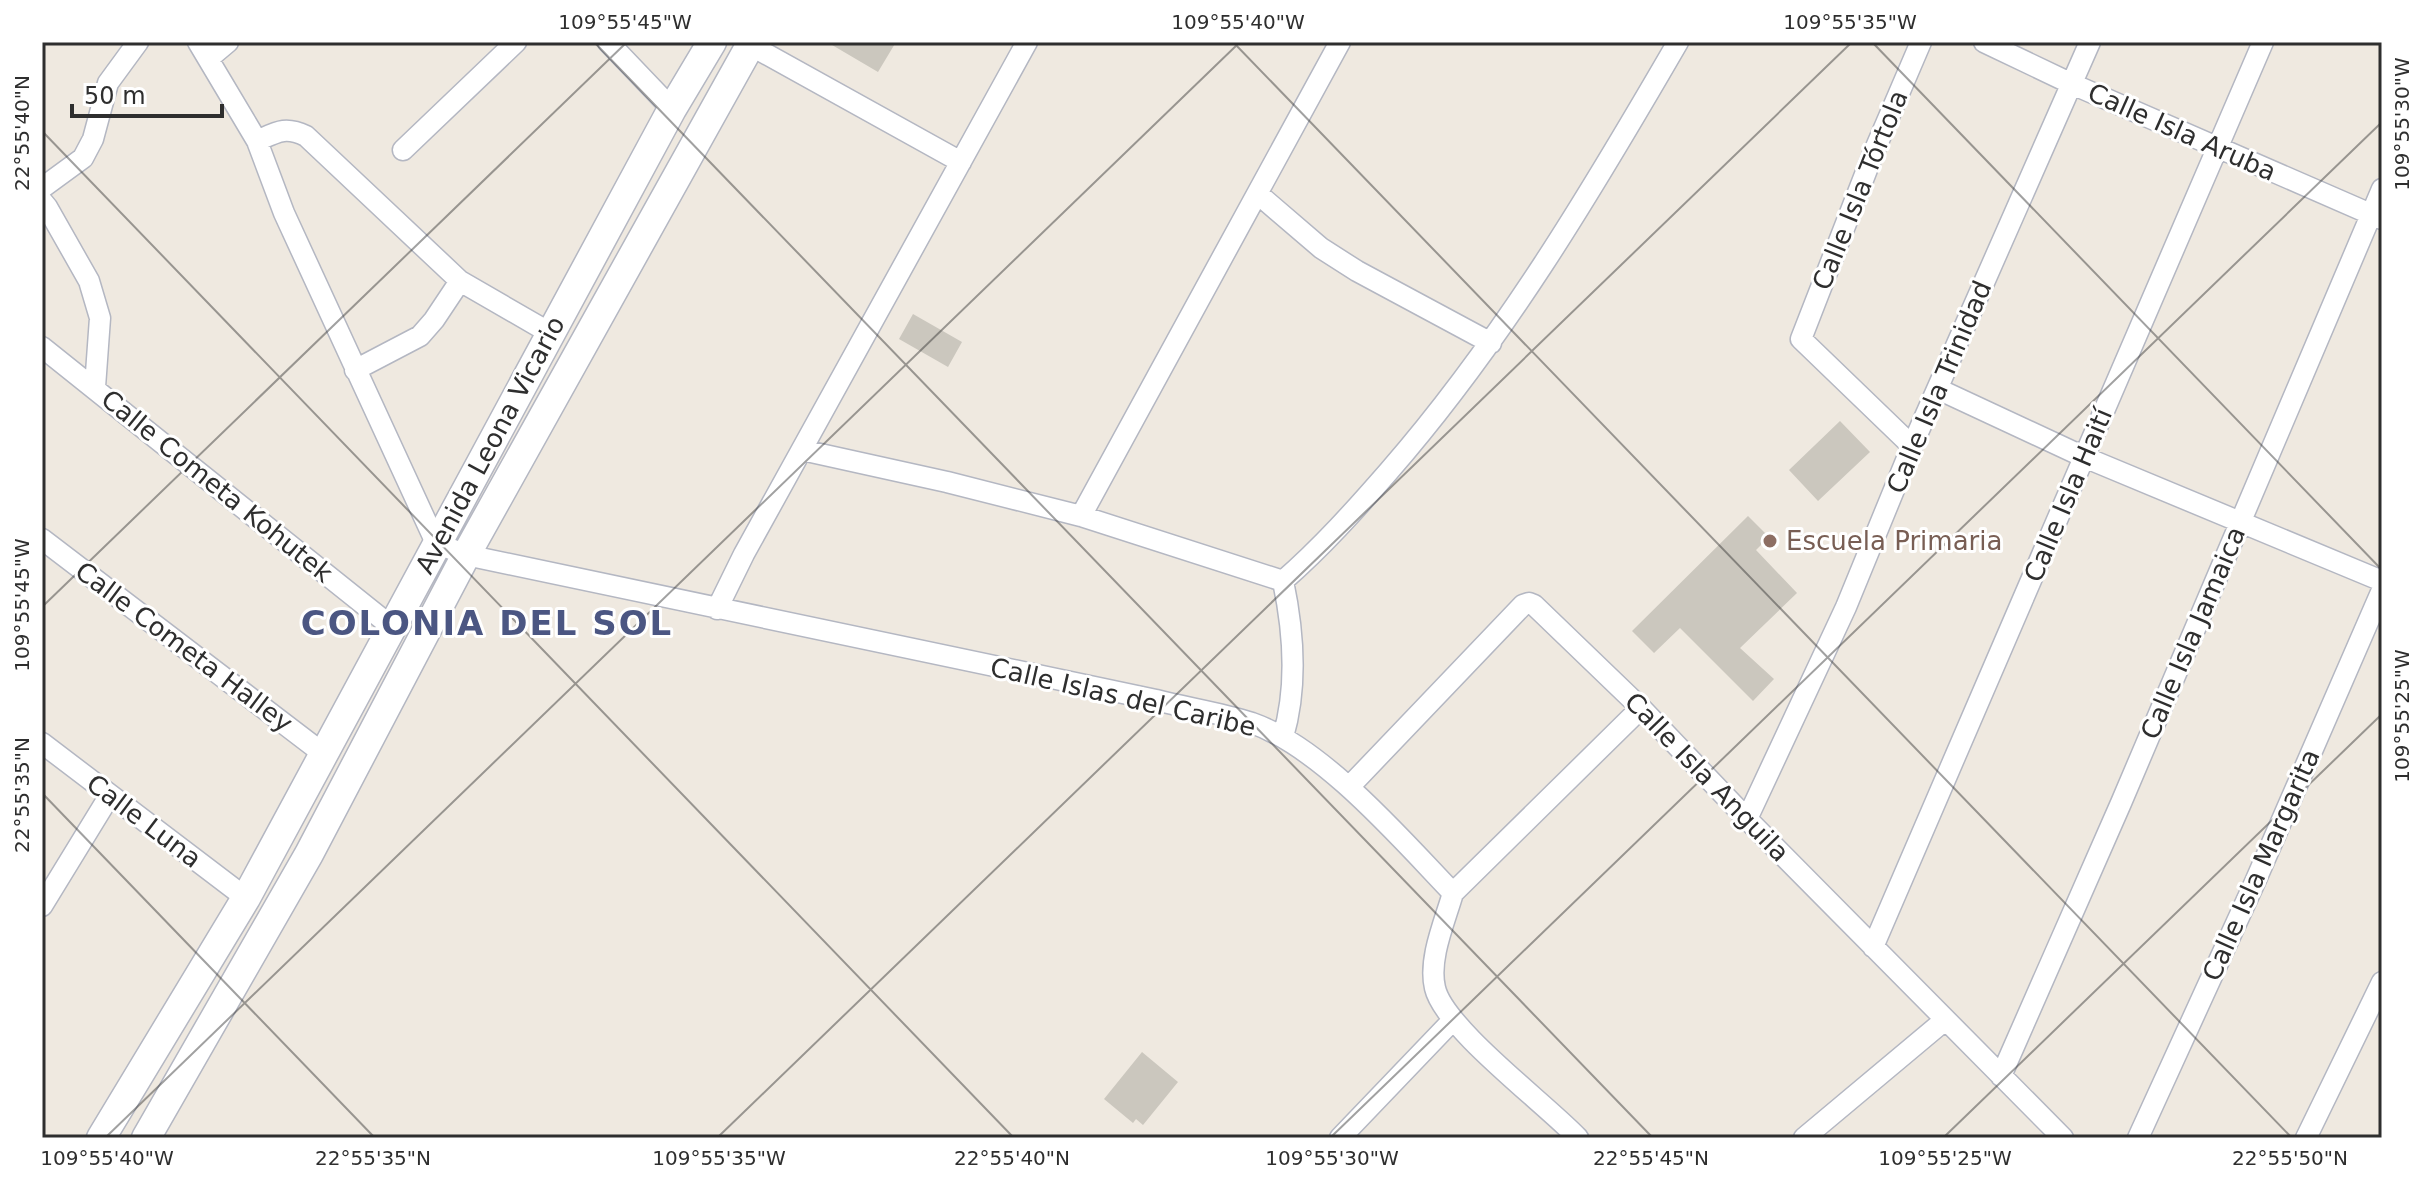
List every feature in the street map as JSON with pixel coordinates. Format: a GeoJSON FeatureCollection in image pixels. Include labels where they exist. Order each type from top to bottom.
{"type":"FeatureCollection","features":[{"type":"Feature","properties":{"kind":"street"},"geometry":{"type":"LineString","coordinates":[[42,188],[83,158],[93,139],[108,83],[138,42]]}},
{"type":"Feature","properties":{"kind":"street"},"geometry":{"type":"LineString","coordinates":[[228,42],[204,50],[257,141],[284,213],[436,543]]}},
{"type":"Feature","properties":{"kind":"street"},"geometry":{"type":"LineString","coordinates":[[403,150],[516,42]]}},
{"type":"Feature","properties":{"kind":"street"},"geometry":{"type":"LineString","coordinates":[[608,42],[672,109]]}},
{"type":"Feature","properties":{"kind":"street","name":"Avenida Leona Vicario"},"geometry":{"type":"LineString","coordinates":[[101,1138],[246,898],[550,333],[712,42]]}},
{"type":"Feature","properties":{"kind":"street"},"geometry":{"type":"LineString","coordinates":[[717,609],[1027,42]]}},
{"type":"Feature","properties":{"kind":"street"},"geometry":{"type":"LineString","coordinates":[[1081,516],[1340,42]]}},
{"type":"Feature","properties":{"kind":"street"},"geometry":{"type":"LineString","coordinates":[[1283,581],[1323,547],[1421,434],[1491,343],[1587,199],[1678,42]]}},
{"type":"Feature","properties":{"kind":"street","name":"Calle Isla Tórtola"},"geometry":{"type":"LineString","coordinates":[[1912,446],[1801,339],[1867,168],[1921,42]]}},
{"type":"Feature","properties":{"kind":"street","name":"Calle Isla Aruba"},"geometry":{"type":"LineString","coordinates":[[1984,42],[2072,84],[2376,216]]}},
{"type":"Feature","properties":{"kind":"street","name":"Calle Isla Trinidad"},"geometry":{"type":"LineString","coordinates":[[1747,819],[1846,607],[1912,446],[2090,42]]}},
{"type":"Feature","properties":{"kind":"street","name":"Calle Isla Haití"},"geometry":{"type":"LineString","coordinates":[[1873,947],[2263,42]]}},
{"type":"Feature","properties":{"kind":"street"},"geometry":{"type":"LineString","coordinates":[[751,44],[961,162]]}},
{"type":"Feature","properties":{"kind":"street","name":"Avenida Leona Vicario"},"geometry":{"type":"LineString","coordinates":[[146,1138],[309,854],[466,555],[751,44]]}},
{"type":"Feature","properties":{"kind":"street"},"geometry":{"type":"LineString","coordinates":[[257,141],[279,131],[293,130],[306,136],[460,281],[550,333]]}},
{"type":"Feature","properties":{"kind":"street","name":"Calle Isla Jamaica"},"geometry":{"type":"LineString","coordinates":[[2001,1076],[2239,524],[2376,216],[2382,189]]}},
{"type":"Feature","properties":{"kind":"street"},"geometry":{"type":"LineString","coordinates":[[1258,194],[1321,248],[1357,271],[1491,343]]}},
{"type":"Feature","properties":{"kind":"street"},"geometry":{"type":"LineString","coordinates":[[42,201],[89,281],[100,318],[95,387]]}},
{"type":"Feature","properties":{"kind":"street"},"geometry":{"type":"LineString","coordinates":[[355,370],[420,336],[460,281]]}},
{"type":"Feature","properties":{"kind":"street","name":"Calle Cometa Kohutek"},"geometry":{"type":"LineString","coordinates":[[42,347],[392,627]]}},
{"type":"Feature","properties":{"kind":"street"},"geometry":{"type":"LineString","coordinates":[[1938,389],[2084,457],[2382,581]]}},
{"type":"Feature","properties":{"kind":"street"},"geometry":{"type":"LineString","coordinates":[[802,450],[1081,516],[1283,581]]}},
{"type":"Feature","properties":{"kind":"street","name":"Calle Cometa Halley"},"geometry":{"type":"LineString","coordinates":[[42,539],[325,755]]}},
{"type":"Feature","properties":{"kind":"street","name":"Calle Islas del Caribe"},"geometry":{"type":"LineString","coordinates":[[436,543],[466,555],[1156,700],[1252,723],[1283,737],[1349,787],[1453,893]]}},
{"type":"Feature","properties":{"kind":"street"},"geometry":{"type":"LineString","coordinates":[[1283,581],[1291,622],[1292,682],[1292,708],[1283,737]]}},
{"type":"Feature","properties":{"kind":"street","name":"Calle Isla Margarita"},"geometry":{"type":"LineString","coordinates":[[2138,1138],[2255,882],[2382,590]]}},
{"type":"Feature","properties":{"kind":"street","name":"Calle Isla Anguila"},"geometry":{"type":"LineString","coordinates":[[1349,787],[1523,605],[1529,603],[1573,640],[1641,708],[2001,1076],[2054,1135]]}},
{"type":"Feature","properties":{"kind":"street"},"geometry":{"type":"LineString","coordinates":[[1573,1136],[1452,1021],[1435,989],[1434,963],[1453,893],[1641,708]]}},
{"type":"Feature","properties":{"kind":"street","name":"Calle Luna"},"geometry":{"type":"LineString","coordinates":[[42,743],[246,898]]}},
{"type":"Feature","properties":{"kind":"street"},"geometry":{"type":"LineString","coordinates":[[42,906],[110,795]]}},
{"type":"Feature","properties":{"kind":"street"},"geometry":{"type":"LineString","coordinates":[[2306,1138],[2382,982]]}},
{"type":"Feature","properties":{"kind":"street"},"geometry":{"type":"LineString","coordinates":[[1804,1138],[1945,1020]]}},
{"type":"Feature","properties":{"kind":"street"},"geometry":{"type":"LineString","coordinates":[[1340,1138],[1452,1021]]}},
{"type":"Feature","properties":{"kind":"building"},"geometry":{"type":"Polygon","coordinates":[[[827,42],[896,42],[878,72],[827,42]]]}},
{"type":"Feature","properties":{"kind":"building"},"geometry":{"type":"Polygon","coordinates":[[[913,314],[962,342],[948,367],[899,339],[913,314]]]}},
{"type":"Feature","properties":{"kind":"building"},"geometry":{"type":"Polygon","coordinates":[[[1840,421],[1870,452],[1818,501],[1789,470],[1840,421]]]}},
{"type":"Feature","properties":{"kind":"building"},"geometry":{"type":"Polygon","coordinates":[[[1748,516],[1769,537],[1756,550],[1797,593],[1740,648],[1774,679],[1753,701],[1680,628],[1654,653],[1632,631],[1748,516]]]}},
{"type":"Feature","properties":{"kind":"building"},"geometry":{"type":"Polygon","coordinates":[[[1142,1052],[1178,1082],[1143,1125],[1136,1119],[1133,1123],[1104,1099],[1142,1052]]]}},
{"type":"Feature","properties":{"kind":"place","name":"Escuela Primaria"},"geometry":{"type":"Point","coordinates":[1770,541]}},
{"type":"Feature","properties":{"kind":"district","name":"COLONIA DEL SOL"},"geometry":{"type":"Point","coordinates":[487,623]}}]}
